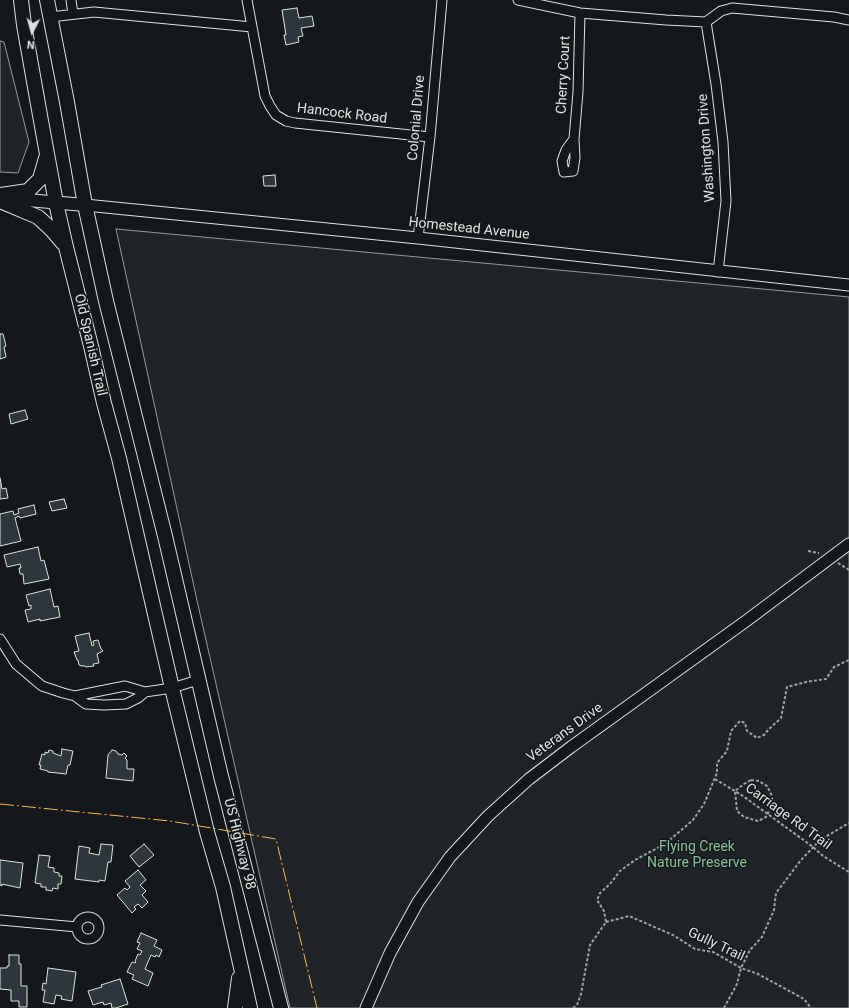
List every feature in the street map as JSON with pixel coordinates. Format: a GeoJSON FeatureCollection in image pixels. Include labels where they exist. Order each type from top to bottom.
{"type":"FeatureCollection","features":[{"type":"Feature","properties":{"kind":"main road","name":"Old Spanish Trail"},"geometry":{"type":"LineString","coordinates":[[21,0],[24,25],[56,203],[104,403],[119,458],[172,688]]}},
{"type":"Feature","properties":{"kind":"main road","name":"Old Spanish Trail"},"geometry":{"type":"LineString","coordinates":[[47,0],[85,205],[106,301],[165,536],[198,680]]}},
{"type":"Feature","properties":{"kind":"main road"},"geometry":{"type":"LineString","coordinates":[[0,196],[28,191],[40,179],[47,154]]}},
{"type":"Feature","properties":{"kind":"main road"},"geometry":{"type":"LineString","coordinates":[[0,196],[85,205]]}},
{"type":"Feature","properties":{"kind":"main road"},"geometry":{"type":"LineString","coordinates":[[0,201],[38,217],[51,229],[66,247]]}},
{"type":"Feature","properties":{"kind":"main road","name":"US Highway 98"},"geometry":{"type":"LineString","coordinates":[[198,680],[221,776],[281,1008]]}},
{"type":"Feature","properties":{"kind":"main road","name":"US Highway 98"},"geometry":{"type":"LineString","coordinates":[[172,688],[222,887],[250,1008]]}},
{"type":"Feature","properties":{"kind":"main road"},"geometry":{"type":"LineString","coordinates":[[235,1008],[240,968]]}},
{"type":"Feature","properties":{"kind":"street"},"geometry":{"type":"LineString","coordinates":[[72,0],[74,14]]}},
{"type":"Feature","properties":{"kind":"street","name":"Hancock Road"},"geometry":{"type":"LineString","coordinates":[[248,0],[265,96],[276,115],[286,121],[295,123],[345,130],[430,137]]}},
{"type":"Feature","properties":{"kind":"street","name":"Colonial Drive"},"geometry":{"type":"LineString","coordinates":[[418,238],[430,137],[442,0]]}},
{"type":"Feature","properties":{"kind":"street"},"geometry":{"type":"LineString","coordinates":[[518,0],[580,12],[706,22],[721,11],[732,8],[834,17],[849,20]]}},
{"type":"Feature","properties":{"kind":"street"},"geometry":{"type":"LineString","coordinates":[[50,17],[94,12],[252,27]]}},
{"type":"Feature","properties":{"kind":"street","name":"Cherry Court"},"geometry":{"type":"LineString","coordinates":[[574,139],[578,92],[580,12]]}},
{"type":"Feature","properties":{"kind":"street","name":"Washington Drive"},"geometry":{"type":"LineString","coordinates":[[706,22],[716,84],[723,142],[726,200],[718,272]]}},
{"type":"Feature","properties":{"kind":"street","name":"Homestead Avenue"},"geometry":{"type":"LineString","coordinates":[[85,205],[418,238],[849,286]]}},
{"type":"Feature","properties":{"kind":"street","name":"Veterans Drive"},"geometry":{"type":"LineString","coordinates":[[366,1008],[390,953],[418,902],[450,857],[488,816],[529,779],[571,747],[740,626],[849,544]]}},
{"type":"Feature","properties":{"kind":"street"},"geometry":{"type":"LineString","coordinates":[[0,639],[16,664],[42,686],[75,696],[86,704],[114,706],[132,702],[145,692]]}},
{"type":"Feature","properties":{"kind":"street"},"geometry":{"type":"LineString","coordinates":[[75,696],[125,686],[145,692],[172,688],[198,680]]}},
{"type":"Feature","properties":{"kind":"street"},"geometry":{"type":"LineString","coordinates":[[0,920],[77,926]]}},
{"type":"Feature","properties":{"kind":"path"},"geometry":{"type":"LineString","coordinates":[[574,1008],[581,994],[590,946],[606,922],[604,911],[597,900],[600,893],[610,884],[620,871],[635,860],[665,844],[693,820],[704,804],[715,779],[717,773],[717,763],[727,751],[731,731],[740,722],[745,722],[747,731],[756,738],[764,735],[781,718],[787,687],[826,679],[834,667],[849,660]]}},
{"type":"Feature","properties":{"kind":"path","name":"Carriage Rd Trail"},"geometry":{"type":"LineString","coordinates":[[715,779],[768,814],[823,856],[849,872]]}},
{"type":"Feature","properties":{"kind":"path"},"geometry":{"type":"LineString","coordinates":[[751,780],[759,781],[766,786],[772,796],[772,805],[768,814],[766,817],[758,821],[744,817],[737,812],[735,791],[751,780]]}},
{"type":"Feature","properties":{"kind":"path"},"geometry":{"type":"LineString","coordinates":[[724,1008],[737,984],[741,968],[750,950],[762,937],[774,910],[776,893],[788,876],[820,840],[849,823]]}},
{"type":"Feature","properties":{"kind":"path","name":"Gully Trail"},"geometry":{"type":"LineString","coordinates":[[606,922],[629,916],[672,935],[696,949],[713,952],[741,968],[758,974],[804,999],[811,1008]]}},
{"type":"Feature","properties":{"kind":"green space"},"geometry":{"type":"Polygon","coordinates":[[[0,41],[4,42],[29,142],[18,173],[0,172],[0,41]]]}},
{"type":"Feature","properties":{"kind":"green space","name":"Flying Creek Nature Preserve"},"geometry":{"type":"Polygon","coordinates":[[[116,229],[849,297],[849,1008],[290,1008],[198,605],[116,229]]]}},
{"type":"Feature","properties":{"kind":"building"},"geometry":{"type":"Polygon","coordinates":[[[297,8],[299,18],[312,16],[314,26],[301,28],[303,36],[298,37],[299,42],[286,45],[282,10],[297,8]]]}},
{"type":"Feature","properties":{"kind":"building"},"geometry":{"type":"Polygon","coordinates":[[[275,175],[276,186],[264,186],[263,176],[275,175]]]}},
{"type":"Feature","properties":{"kind":"building"},"geometry":{"type":"Polygon","coordinates":[[[0,334],[3,334],[6,346],[4,347],[6,357],[0,359],[0,334]]]}},
{"type":"Feature","properties":{"kind":"building"},"geometry":{"type":"Polygon","coordinates":[[[25,410],[28,419],[11,424],[9,414],[25,410]]]}},
{"type":"Feature","properties":{"kind":"building"},"geometry":{"type":"Polygon","coordinates":[[[0,478],[2,489],[6,488],[8,498],[0,499],[0,478]]]}},
{"type":"Feature","properties":{"kind":"building"},"geometry":{"type":"Polygon","coordinates":[[[64,499],[67,508],[52,511],[49,502],[64,499]]]}},
{"type":"Feature","properties":{"kind":"building"},"geometry":{"type":"Polygon","coordinates":[[[34,505],[36,514],[20,518],[19,516],[15,518],[21,541],[0,546],[0,514],[13,511],[14,515],[19,513],[18,509],[34,505]]]}},
{"type":"Feature","properties":{"kind":"building"},"geometry":{"type":"Polygon","coordinates":[[[38,547],[41,561],[44,560],[49,579],[24,584],[23,574],[20,574],[20,564],[7,567],[4,555],[38,547]]]}},
{"type":"Feature","properties":{"kind":"building"},"geometry":{"type":"Polygon","coordinates":[[[50,589],[54,607],[58,606],[60,617],[28,622],[25,610],[31,609],[31,605],[29,606],[26,595],[50,589]]]}},
{"type":"Feature","properties":{"kind":"building"},"geometry":{"type":"Polygon","coordinates":[[[89,633],[92,646],[94,645],[93,641],[98,640],[103,651],[97,654],[99,663],[93,664],[94,666],[86,667],[79,665],[74,652],[79,651],[75,636],[89,633]]]}},
{"type":"Feature","properties":{"kind":"building"},"geometry":{"type":"Polygon","coordinates":[[[62,749],[73,751],[70,765],[68,765],[66,774],[48,772],[40,769],[41,765],[39,765],[42,754],[45,755],[45,752],[48,753],[49,750],[61,756],[62,749]]]}},
{"type":"Feature","properties":{"kind":"building"},"geometry":{"type":"Polygon","coordinates":[[[112,750],[122,755],[124,753],[127,756],[125,758],[127,760],[127,769],[134,769],[133,781],[106,778],[108,755],[112,750]]]}},
{"type":"Feature","properties":{"kind":"building"},"geometry":{"type":"Polygon","coordinates":[[[101,844],[113,845],[111,862],[108,862],[105,881],[99,880],[99,882],[75,879],[79,846],[90,848],[89,853],[99,855],[101,844]]]}},
{"type":"Feature","properties":{"kind":"building"},"geometry":{"type":"Polygon","coordinates":[[[144,844],[154,855],[139,867],[130,856],[144,844]]]}},
{"type":"Feature","properties":{"kind":"building"},"geometry":{"type":"Polygon","coordinates":[[[39,855],[50,856],[48,867],[54,868],[54,872],[59,873],[59,876],[62,876],[61,884],[58,884],[58,889],[53,888],[52,891],[46,890],[46,887],[41,887],[41,884],[35,883],[39,855]]]}},
{"type":"Feature","properties":{"kind":"building"},"geometry":{"type":"Polygon","coordinates":[[[0,860],[23,863],[20,888],[2,884],[2,886],[0,885],[0,860]]]}},
{"type":"Feature","properties":{"kind":"building"},"geometry":{"type":"Polygon","coordinates":[[[138,870],[146,880],[140,885],[146,891],[142,895],[148,902],[142,908],[138,904],[134,907],[136,909],[132,913],[117,895],[125,888],[127,890],[130,887],[125,881],[138,870]]]}},
{"type":"Feature","properties":{"kind":"building"},"geometry":{"type":"Polygon","coordinates":[[[141,933],[157,940],[154,946],[162,950],[159,957],[156,955],[155,957],[151,955],[145,969],[153,973],[148,986],[132,979],[134,975],[127,972],[132,962],[136,962],[135,961],[138,954],[140,955],[142,951],[137,949],[140,943],[137,942],[141,933]]]}},
{"type":"Feature","properties":{"kind":"building"},"geometry":{"type":"Polygon","coordinates":[[[9,955],[19,955],[19,964],[21,964],[21,986],[27,986],[27,1007],[19,1007],[19,1001],[11,1001],[11,990],[0,989],[0,968],[7,968],[7,966],[9,966],[9,955]]]}},
{"type":"Feature","properties":{"kind":"building"},"geometry":{"type":"Polygon","coordinates":[[[48,968],[76,972],[72,1001],[61,999],[62,996],[56,995],[54,1004],[43,1002],[45,990],[42,990],[43,983],[46,984],[48,968]]]}},
{"type":"Feature","properties":{"kind":"building"},"geometry":{"type":"Polygon","coordinates":[[[120,979],[128,1004],[116,1008],[112,1008],[111,1003],[104,1005],[103,1002],[93,1005],[88,991],[120,979]]]}},
{"type":"Feature","properties":{"kind":"power"},"geometry":{"type":"LineString","coordinates":[[0,804],[170,821],[276,839],[317,1008]]}}]}
